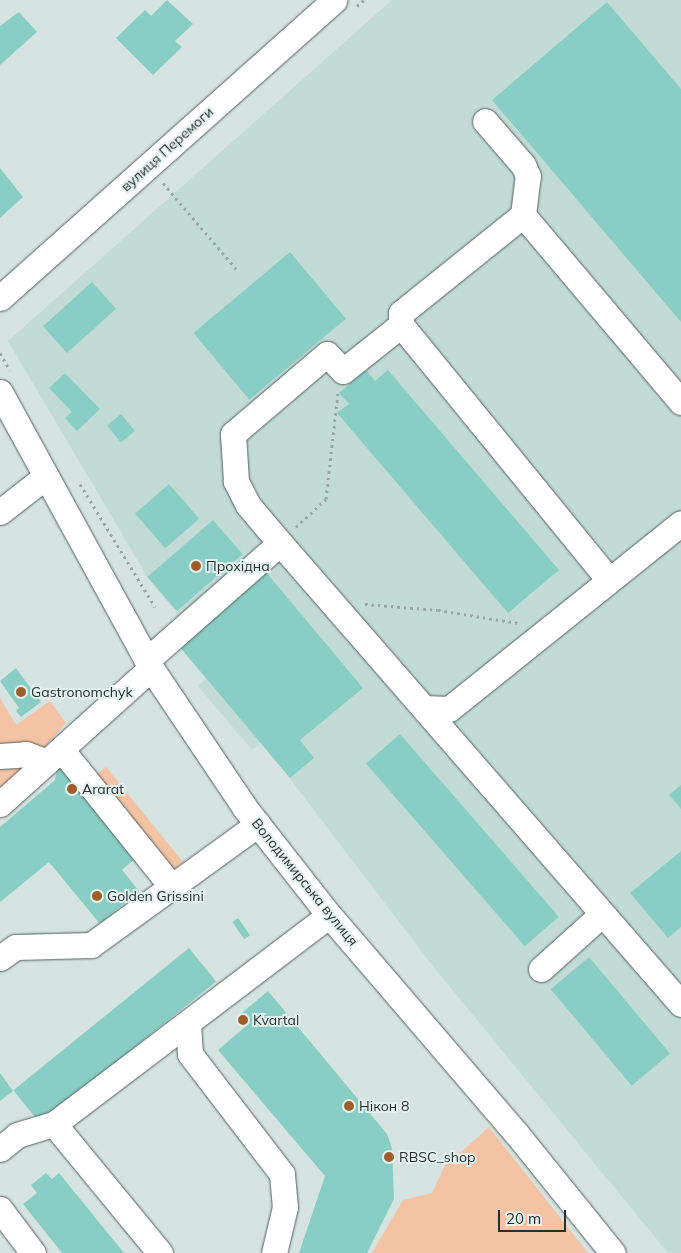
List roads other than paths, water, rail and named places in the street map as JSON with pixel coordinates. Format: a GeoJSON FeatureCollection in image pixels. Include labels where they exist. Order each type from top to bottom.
{"type":"FeatureCollection","features":[{"type":"Feature","properties":{"kind":"street","name":"вулиця Перемоги"},"geometry":{"type":"LineString","coordinates":[[0,298],[334,0]]}},
{"type":"Feature","properties":{"kind":"street"},"geometry":{"type":"LineString","coordinates":[[484,121],[523,165],[528,176],[523,215],[401,313],[401,325],[609,580]]}},
{"type":"Feature","properties":{"kind":"street"},"geometry":{"type":"LineString","coordinates":[[523,215],[681,402]]}},
{"type":"Feature","properties":{"kind":"street"},"geometry":{"type":"LineString","coordinates":[[401,325],[343,371],[327,354],[233,434],[236,481],[248,505],[280,544],[681,1004]]}},
{"type":"Feature","properties":{"kind":"street","name":"Володимирська вулиця"},"geometry":{"type":"LineString","coordinates":[[0,392],[149,664],[258,824],[329,915],[516,1133],[613,1253]]}},
{"type":"Feature","properties":{"kind":"street"},"geometry":{"type":"LineString","coordinates":[[0,512],[46,476]]}},
{"type":"Feature","properties":{"kind":"street"},"geometry":{"type":"LineString","coordinates":[[424,708],[449,709],[681,523]]}},
{"type":"Feature","properties":{"kind":"street"},"geometry":{"type":"LineString","coordinates":[[0,804],[54,756],[149,664],[280,544]]}},
{"type":"Feature","properties":{"kind":"street"},"geometry":{"type":"LineString","coordinates":[[0,756],[26,754],[54,756],[172,887]]}},
{"type":"Feature","properties":{"kind":"street"},"geometry":{"type":"LineString","coordinates":[[0,958],[16,947],[91,945],[258,824]]}},
{"type":"Feature","properties":{"kind":"street"},"geometry":{"type":"LineString","coordinates":[[540,969],[602,914]]}},
{"type":"Feature","properties":{"kind":"street"},"geometry":{"type":"LineString","coordinates":[[0,1150],[17,1135],[54,1124],[329,915]]}},
{"type":"Feature","properties":{"kind":"street"},"geometry":{"type":"LineString","coordinates":[[188,1024],[190,1054],[282,1174],[285,1207],[274,1253]]}},
{"type":"Feature","properties":{"kind":"street"},"geometry":{"type":"LineString","coordinates":[[54,1124],[160,1253]]}},
{"type":"Feature","properties":{"kind":"street"},"geometry":{"type":"LineString","coordinates":[[0,1209],[33,1253]]}},
{"type":"Feature","properties":{"kind":"place","name":"Прохідна"},"geometry":{"type":"Point","coordinates":[196,566]}},
{"type":"Feature","properties":{"kind":"place","name":"Gastronomchyk"},"geometry":{"type":"Point","coordinates":[21,692]}},
{"type":"Feature","properties":{"kind":"place","name":"Ararat"},"geometry":{"type":"Point","coordinates":[72,789]}},
{"type":"Feature","properties":{"kind":"place","name":"Golden Grissini"},"geometry":{"type":"Point","coordinates":[97,896]}},
{"type":"Feature","properties":{"kind":"place","name":"Kvartal"},"geometry":{"type":"Point","coordinates":[243,1020]}},
{"type":"Feature","properties":{"kind":"place","name":"Нікон 8"},"geometry":{"type":"Point","coordinates":[349,1106]}},
{"type":"Feature","properties":{"kind":"place","name":"RBSC_shop"},"geometry":{"type":"Point","coordinates":[389,1157]}}]}
